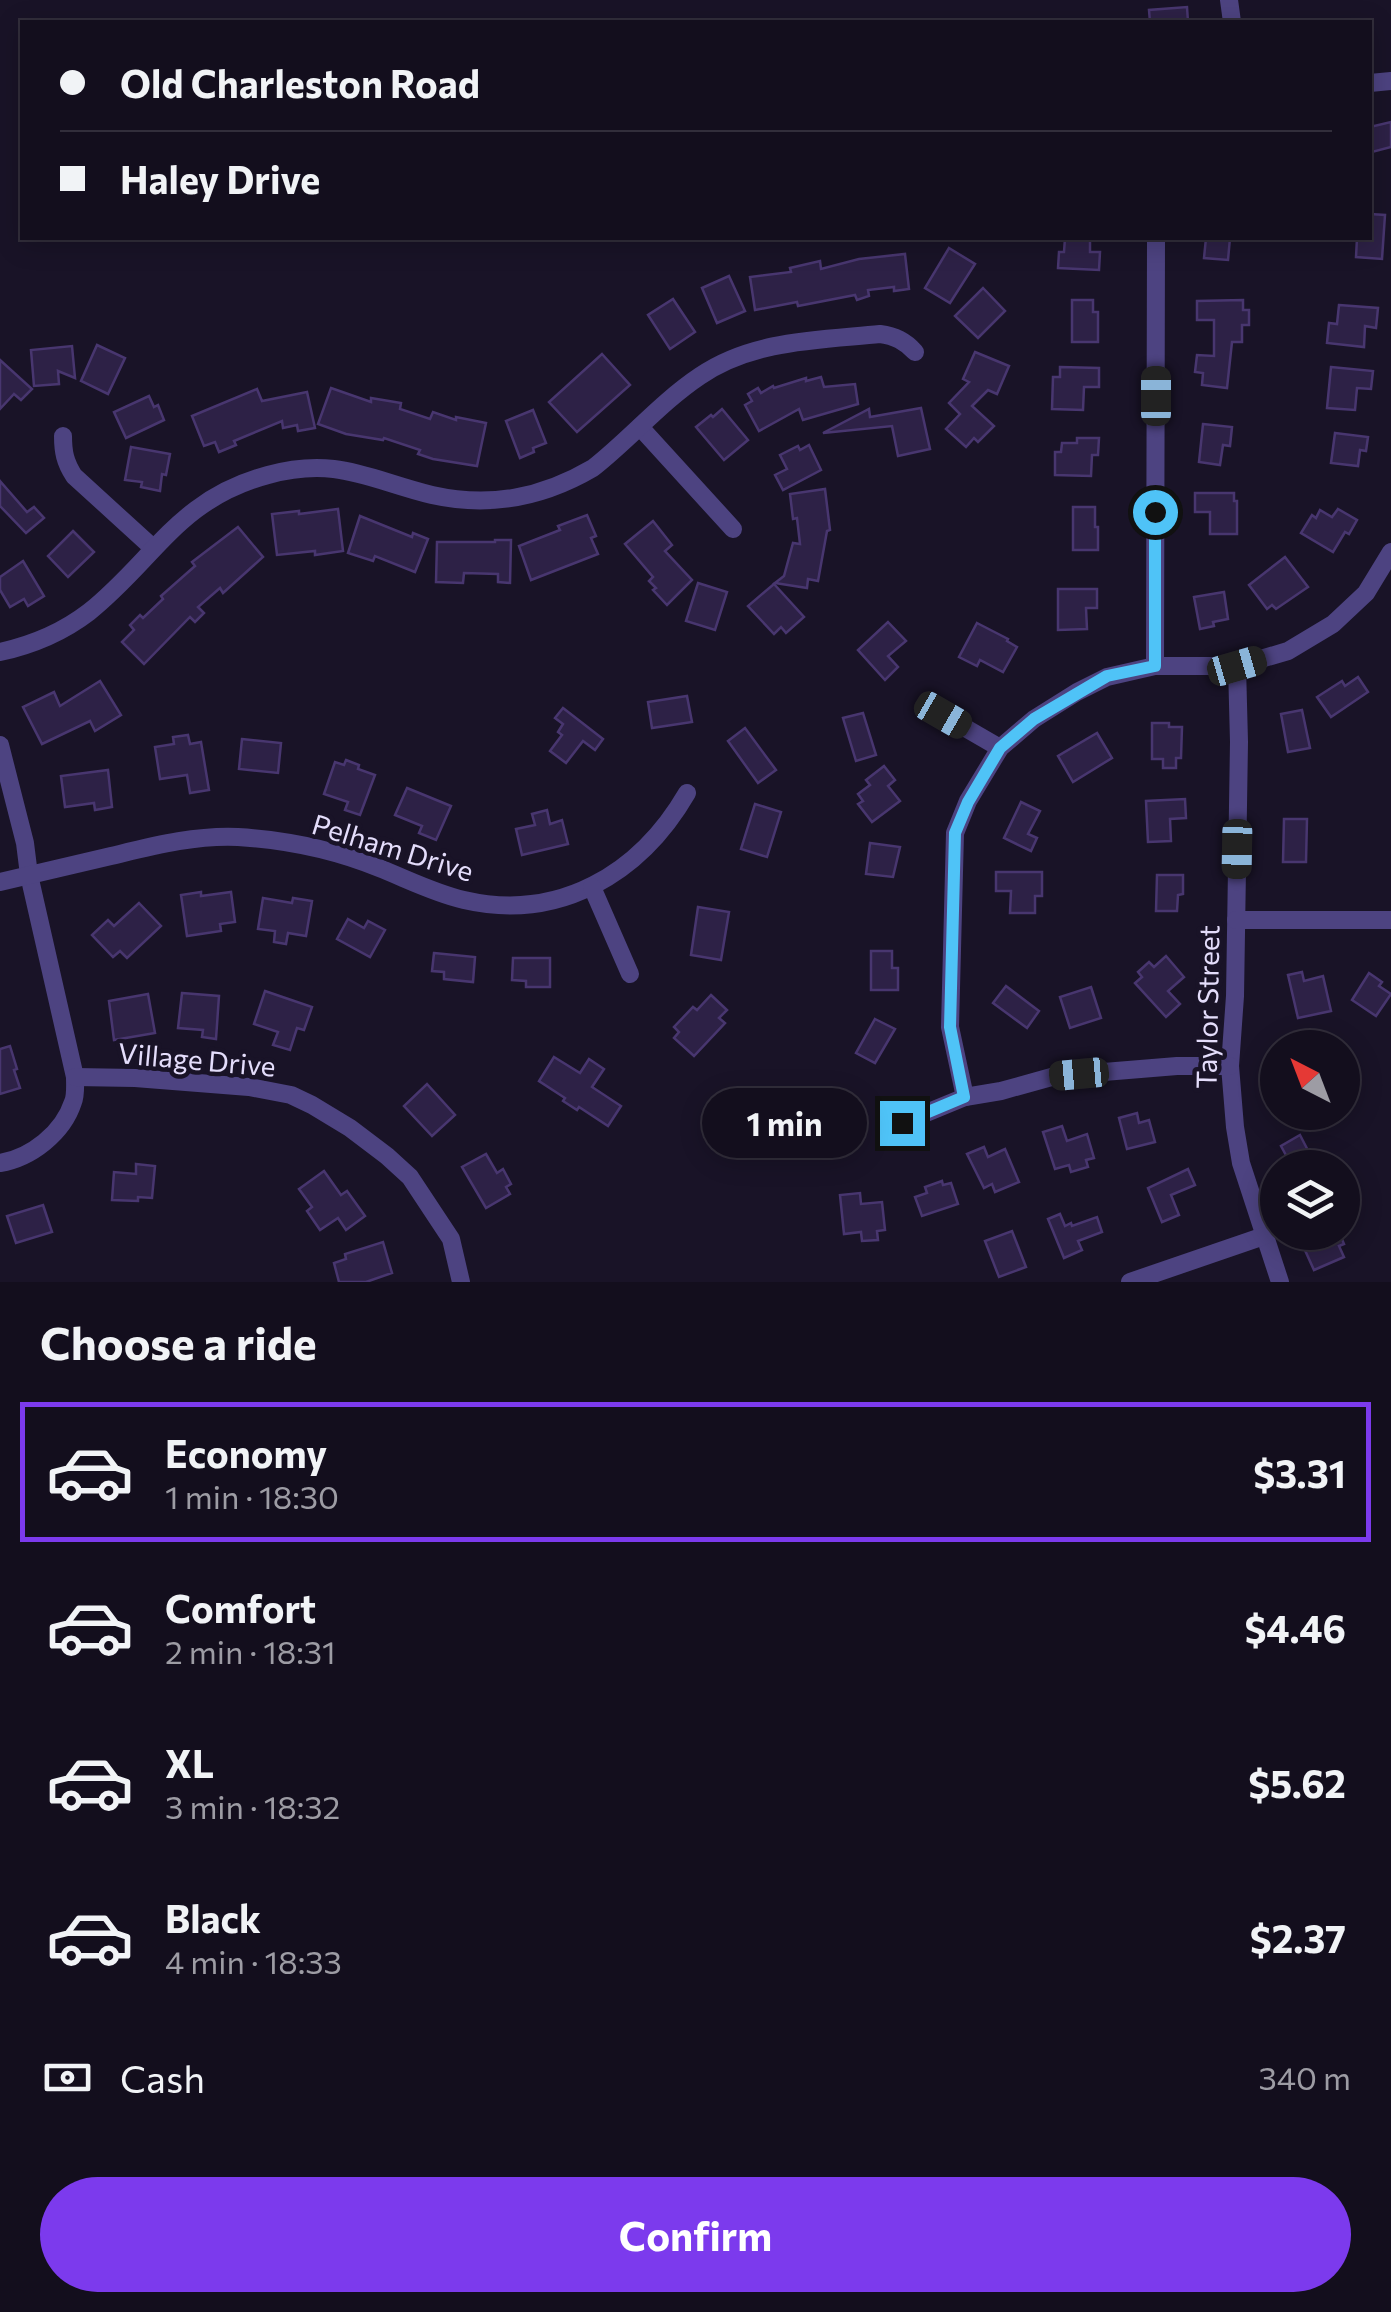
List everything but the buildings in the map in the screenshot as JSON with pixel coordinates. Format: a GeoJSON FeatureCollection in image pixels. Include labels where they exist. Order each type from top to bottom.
{"type":"FeatureCollection","features":[{"type":"Feature","properties":{"kind":"street"},"geometry":{"type":"LineString","coordinates":[[1155,666],[1156,242]]}},
{"type":"Feature","properties":{"kind":"street"},"geometry":{"type":"LineString","coordinates":[[0,652],[41,640],[87,614],[174,526],[204,503],[244,482],[270,474],[343,469],[456,499],[512,499],[544,492],[574,479],[614,451],[698,377],[721,363],[766,347],[880,334],[894,336],[915,352]]}},
{"type":"Feature","properties":{"kind":"street"},"geometry":{"type":"LineString","coordinates":[[640,427],[732,529]]}},
{"type":"Feature","properties":{"kind":"street"},"geometry":{"type":"LineString","coordinates":[[64,436],[63,452],[74,476],[152,548]]}},
{"type":"Feature","properties":{"kind":"street"},"geometry":{"type":"LineString","coordinates":[[964,1097],[950,1027],[955,833],[968,802],[1000,748],[1034,719],[1107,676],[1155,666],[1237,666],[1288,651],[1333,624],[1366,592],[1391,552]]}},
{"type":"Feature","properties":{"kind":"street","name":"Taylor Street"},"geometry":{"type":"LineString","coordinates":[[1237,666],[1235,996],[1230,1066],[1241,1163],[1260,1223]]}},
{"type":"Feature","properties":{"kind":"street"},"geometry":{"type":"LineString","coordinates":[[943,715],[1000,748]]}},
{"type":"Feature","properties":{"kind":"street"},"geometry":{"type":"LineString","coordinates":[[0,745],[26,843],[29,875],[75,1077],[74,1102],[54,1133],[26,1156],[0,1164]]}},
{"type":"Feature","properties":{"kind":"street","name":"Pelham Drive"},"geometry":{"type":"LineString","coordinates":[[0,882],[160,844],[236,837],[338,854],[437,892],[478,903],[546,902],[570,896],[615,874],[660,833],[687,794]]}},
{"type":"Feature","properties":{"kind":"street"},"geometry":{"type":"LineString","coordinates":[[592,887],[630,974]]}},
{"type":"Feature","properties":{"kind":"street"},"geometry":{"type":"LineString","coordinates":[[1236,920],[1391,920]]}},
{"type":"Feature","properties":{"kind":"street"},"geometry":{"type":"LineString","coordinates":[[902,1123],[964,1097],[1055,1076],[1177,1066],[1230,1066]]}},
{"type":"Feature","properties":{"kind":"street","name":"Village Drive"},"geometry":{"type":"LineString","coordinates":[[75,1077],[249,1086],[290,1095],[312,1105],[350,1128],[410,1178],[451,1239],[461,1282]]}},
{"type":"Feature","properties":{"kind":"street"},"geometry":{"type":"LineString","coordinates":[[1130,1282],[1260,1237]]}},
{"type":"Feature","properties":{"kind":"street","name":"Taylor Street"},"geometry":{"type":"LineString","coordinates":[[1269,1250],[1280,1282]]}},
{"type":"Feature","properties":{"kind":"route"},"geometry":{"type":"LineString","coordinates":[[902,1123],[964,1097],[950,1027],[955,833],[968,802],[1000,748],[1034,719],[1107,676],[1155,666],[1155,512]]}}]}
